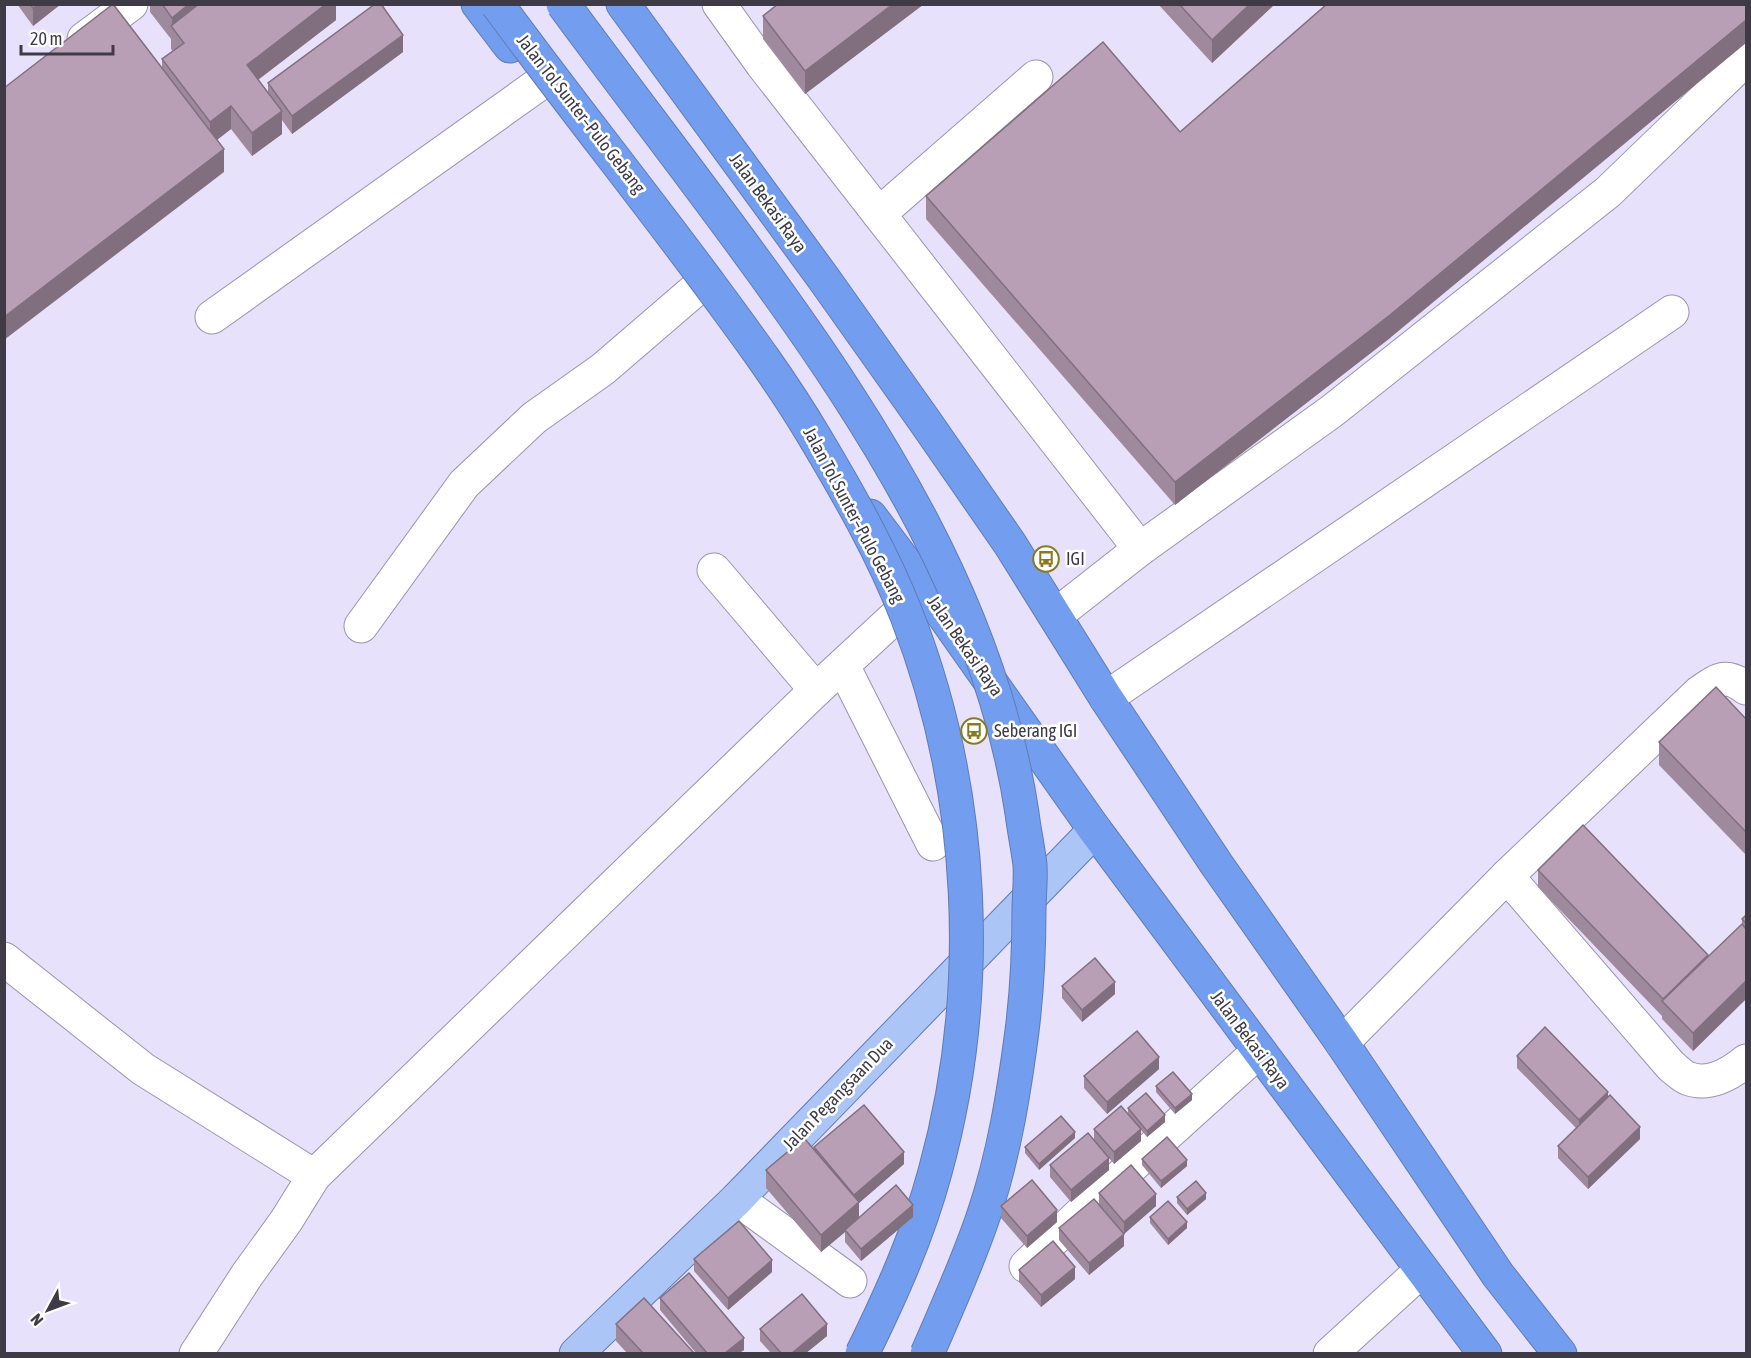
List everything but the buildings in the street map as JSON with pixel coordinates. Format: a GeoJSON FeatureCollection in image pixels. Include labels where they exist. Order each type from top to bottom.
{"type":"FeatureCollection","features":[{"type":"Feature","properties":{"kind":"highway","name":"Jalan Bekasi Raya"},"geometry":{"type":"LineString","coordinates":[[478,4],[925,589],[1095,830],[1485,1353]]}},
{"type":"Feature","properties":{"kind":"highway","name":"Jalan Tol Sunter–Pulo Gebang"},"geometry":{"type":"LineString","coordinates":[[497,4],[728,309],[812,433],[880,555],[907,614],[929,680],[944,740],[963,850],[966,933],[964,1006],[952,1094],[936,1170],[921,1219],[893,1289],[862,1353]]}},
{"type":"Feature","properties":{"kind":"highway"},"geometry":{"type":"LineString","coordinates":[[563,4],[799,322],[847,391],[890,460],[954,585],[979,645],[1002,713],[1018,785],[1030,866],[1029,938],[1017,1075],[985,1213],[927,1353]]}},
{"type":"Feature","properties":{"kind":"highway","name":"Jalan Bekasi Raya"},"geometry":{"type":"LineString","coordinates":[[623,4],[918,411],[1010,544],[1106,698],[1217,865],[1342,1043],[1498,1275],[1560,1353]]}},
{"type":"Feature","properties":{"kind":"main road","name":"Jalan Pegangsaan Dua"},"geometry":{"type":"LineString","coordinates":[[583,1352],[736,1199],[1095,830]]}},
{"type":"Feature","properties":{"kind":"street"},"geometry":{"type":"LineString","coordinates":[[61,57],[131,4]]}},
{"type":"Feature","properties":{"kind":"street"},"geometry":{"type":"LineString","coordinates":[[719,4],[762,64],[1140,549]]}},
{"type":"Feature","properties":{"kind":"street"},"geometry":{"type":"LineString","coordinates":[[1056,615],[1140,549],[1332,411],[1608,192],[1746,59]]}},
{"type":"Feature","properties":{"kind":"street"},"geometry":{"type":"LineString","coordinates":[[879,214],[1036,77]]}},
{"type":"Feature","properties":{"kind":"street"},"geometry":{"type":"LineString","coordinates":[[212,317],[539,84]]}},
{"type":"Feature","properties":{"kind":"street"},"geometry":{"type":"LineString","coordinates":[[361,626],[464,484],[534,418],[603,369],[696,289]]}},
{"type":"Feature","properties":{"kind":"street"},"geometry":{"type":"LineString","coordinates":[[1106,698],[1672,312]]}},
{"type":"Feature","properties":{"kind":"street"},"geometry":{"type":"LineString","coordinates":[[714,570],[816,690]]}},
{"type":"Feature","properties":{"kind":"street"},"geometry":{"type":"LineString","coordinates":[[196,1353],[314,1176],[816,690],[925,589]]}},
{"type":"Feature","properties":{"kind":"street"},"geometry":{"type":"LineString","coordinates":[[843,666],[933,844]]}},
{"type":"Feature","properties":{"kind":"street"},"geometry":{"type":"LineString","coordinates":[[1342,1043],[1508,876],[1700,692],[1725,678],[1737,681],[1746,688]]}},
{"type":"Feature","properties":{"kind":"street"},"geometry":{"type":"LineString","coordinates":[[1508,876],[1671,1066],[1688,1078],[1709,1082],[1735,1070],[1746,1061]]}},
{"type":"Feature","properties":{"kind":"street"},"geometry":{"type":"LineString","coordinates":[[4,959],[143,1069],[314,1176]]}},
{"type":"Feature","properties":{"kind":"street"},"geometry":{"type":"LineString","coordinates":[[1026,1266],[1101,1194],[1259,1051]]}},
{"type":"Feature","properties":{"kind":"street"},"geometry":{"type":"LineString","coordinates":[[736,1199],[850,1281]]}},
{"type":"Feature","properties":{"kind":"street"},"geometry":{"type":"LineString","coordinates":[[1330,1353],[1422,1270]]}},
{"type":"Feature","properties":{"kind":"place","name":"IGI"},"geometry":{"type":"Point","coordinates":[1046,559]}},
{"type":"Feature","properties":{"kind":"place","name":"Seberang IGI"},"geometry":{"type":"Point","coordinates":[974,731]}}]}
